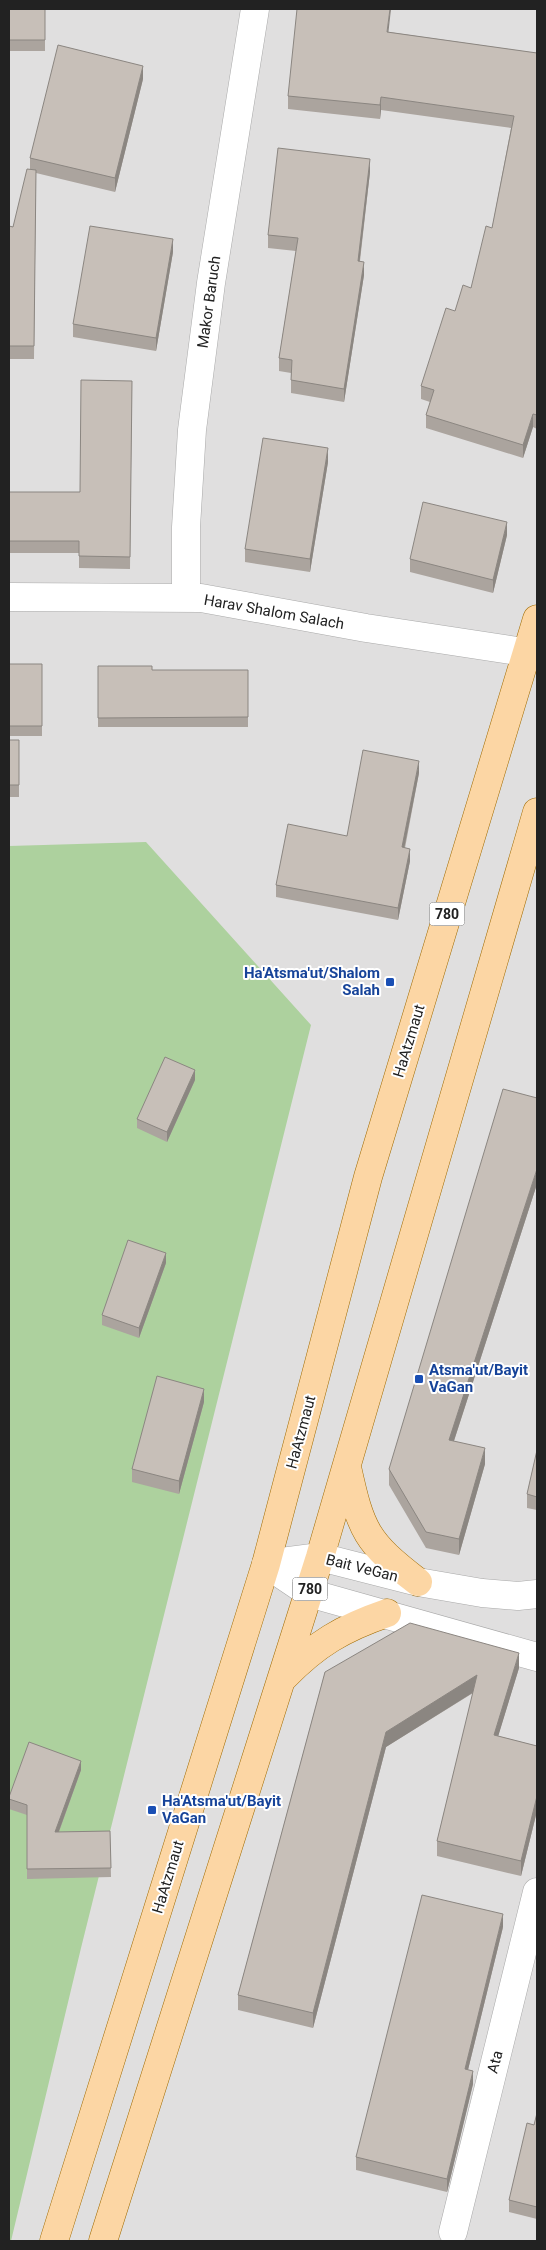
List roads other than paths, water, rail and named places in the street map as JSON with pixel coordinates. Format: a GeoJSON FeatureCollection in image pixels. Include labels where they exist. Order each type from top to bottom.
{"type":"FeatureCollection","features":[{"type":"Feature","properties":{"kind":"main road","name":"HaAtzmaut"},"geometry":{"type":"LineString","coordinates":[[54,2241],[266,1564],[368,1177],[532,653],[537,619]]}},
{"type":"Feature","properties":{"kind":"main road","name":"780"},"geometry":{"type":"LineString","coordinates":[[103,2241],[320,1557],[537,812]]}},
{"type":"Feature","properties":{"kind":"main road"},"geometry":{"type":"LineString","coordinates":[[347,1464],[357,1509],[371,1542],[387,1559],[418,1582]]}},
{"type":"Feature","properties":{"kind":"main road"},"geometry":{"type":"LineString","coordinates":[[281,1680],[304,1656],[332,1636],[361,1622],[387,1613]]}},
{"type":"Feature","properties":{"kind":"street","name":"Makor Baruch"},"geometry":{"type":"LineString","coordinates":[[186,598],[186,527],[192,430],[211,283],[254,9]]}},
{"type":"Feature","properties":{"kind":"street","name":"Harav Shalom Salach"},"geometry":{"type":"LineString","coordinates":[[9,597],[200,598],[366,628],[532,653]]}},
{"type":"Feature","properties":{"kind":"street","name":"Bait VeGan"},"geometry":{"type":"LineString","coordinates":[[266,1564],[320,1557],[418,1582],[482,1593],[518,1596],[537,1594]]}},
{"type":"Feature","properties":{"kind":"street"},"geometry":{"type":"LineString","coordinates":[[266,1564],[309,1593],[387,1613],[537,1657]]}},
{"type":"Feature","properties":{"kind":"street","name":"Ata"},"geometry":{"type":"LineString","coordinates":[[452,2232],[537,1892]]}},
{"type":"Feature","properties":{"kind":"place","name":"Ha'Atsma'ut/Shalom Salah"},"geometry":{"type":"Point","coordinates":[390,982]}},
{"type":"Feature","properties":{"kind":"place","name":"Atsma'ut/Bayit VaGan"},"geometry":{"type":"Point","coordinates":[419,1379]}},
{"type":"Feature","properties":{"kind":"place","name":"Ha'Atsma'ut/Bayit VaGan"},"geometry":{"type":"Point","coordinates":[152,1810]}}]}
